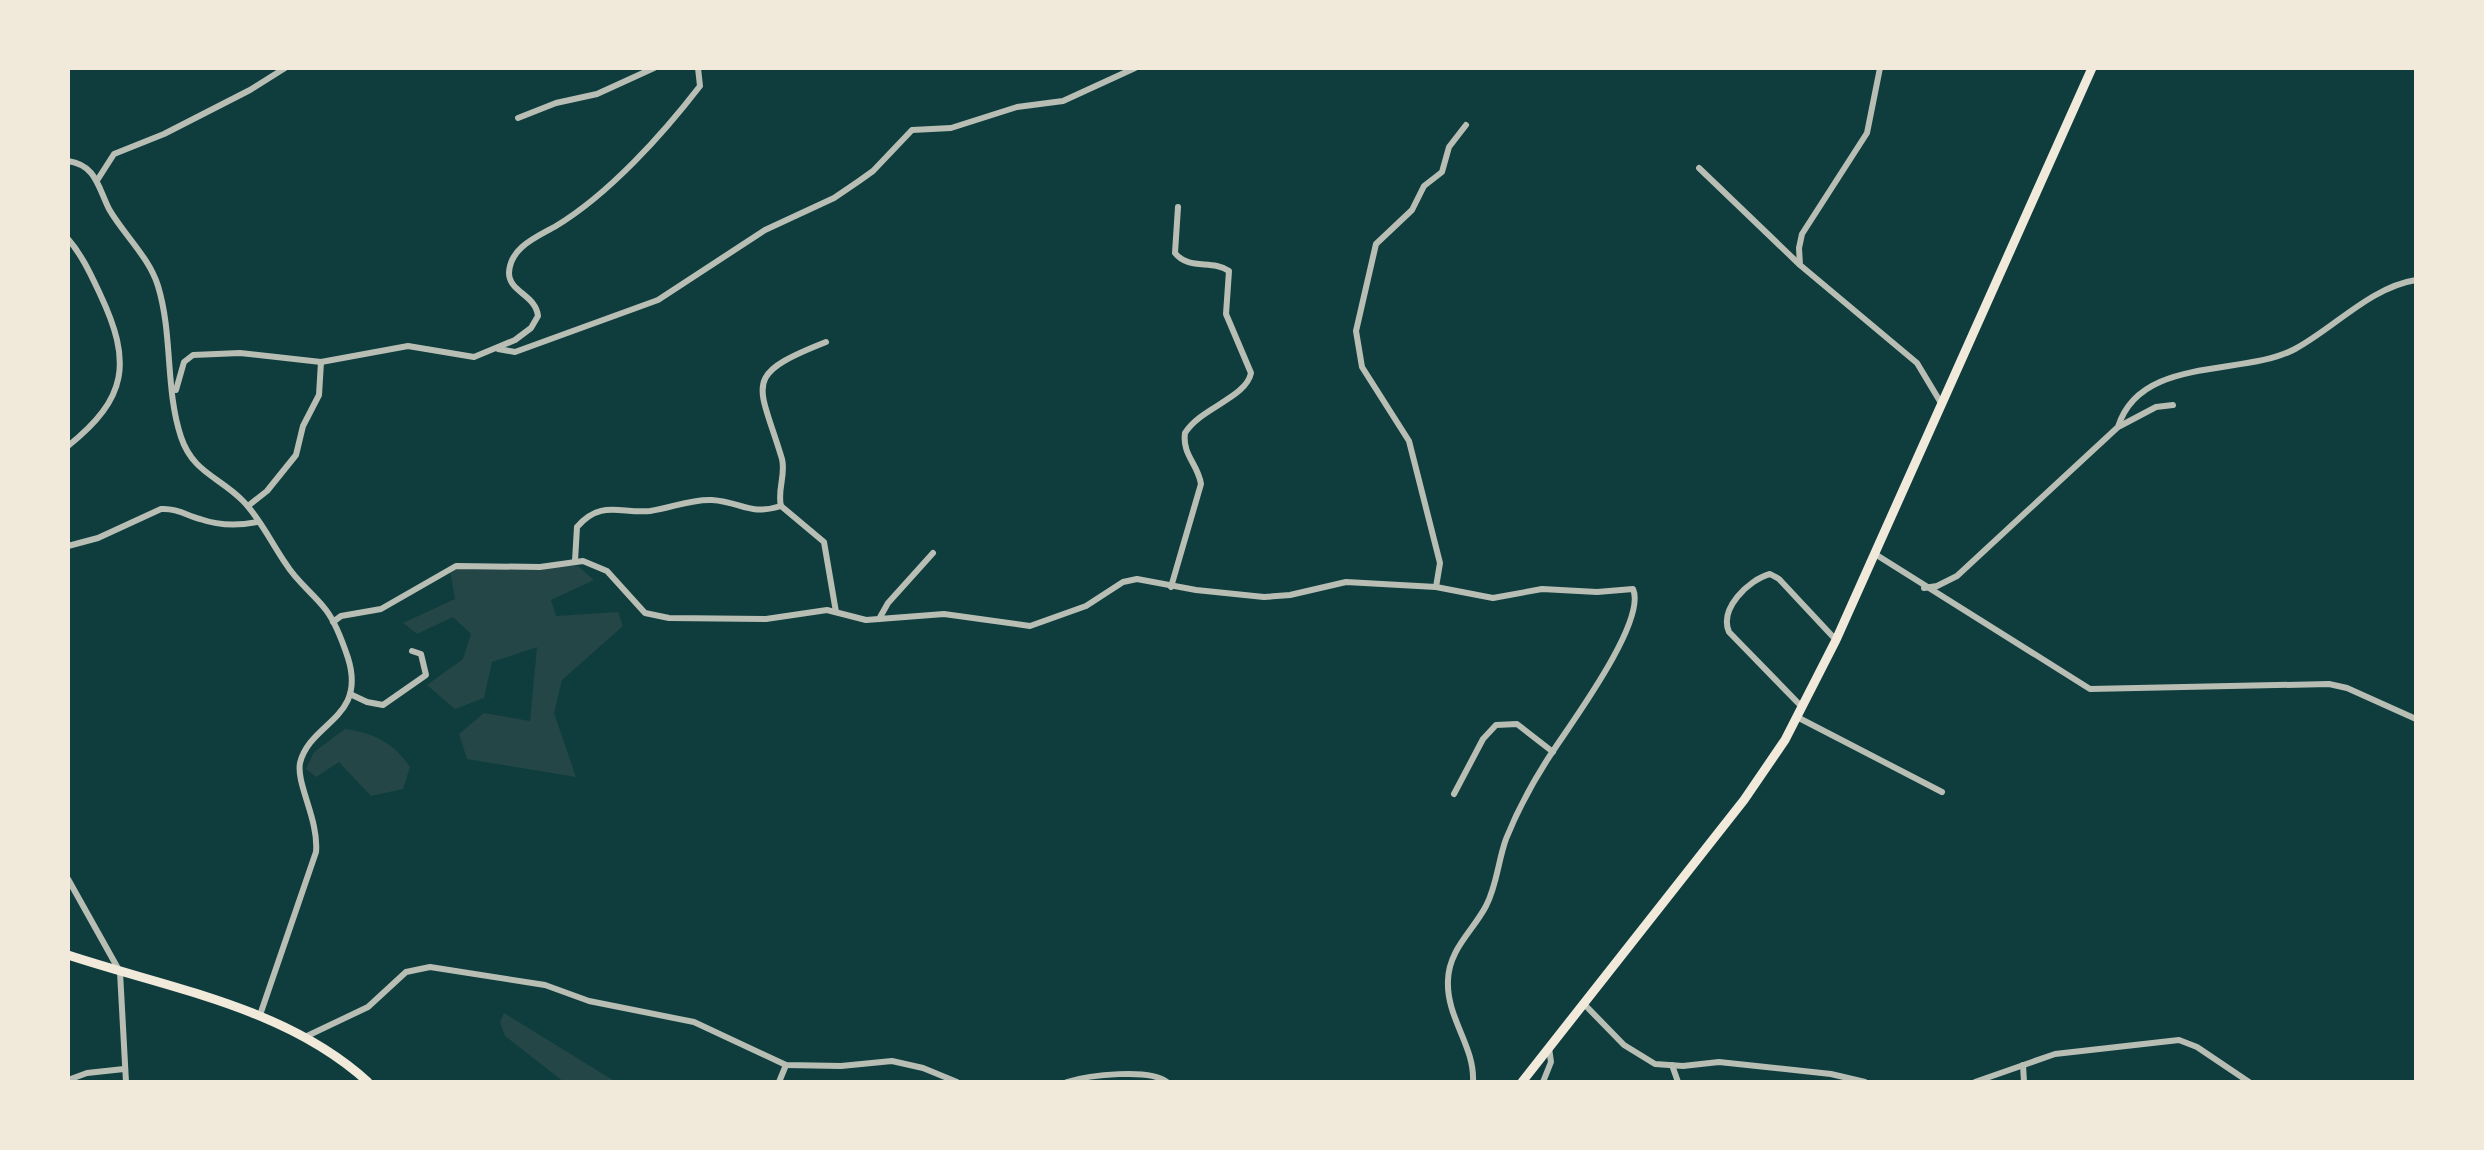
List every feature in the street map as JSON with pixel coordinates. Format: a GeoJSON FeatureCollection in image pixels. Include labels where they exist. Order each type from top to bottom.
{"type":"FeatureCollection","features":[{"type":"Feature","properties":{"kind":"main road"},"geometry":{"type":"LineString","coordinates":[[1522,1082],[1771,763],[1836,640],[2092,68]]}},
{"type":"Feature","properties":{"kind":"main road"},"geometry":{"type":"LineString","coordinates":[[68,955],[260,1015],[307,1036],[366,1082]]}},
{"type":"Feature","properties":{"kind":"street"},"geometry":{"type":"LineString","coordinates":[[98,181],[114,154],[164,134],[285,68]]}},
{"type":"Feature","properties":{"kind":"street"},"geometry":{"type":"LineString","coordinates":[[518,118],[556,102],[597,94],[654,68]]}},
{"type":"Feature","properties":{"kind":"street"},"geometry":{"type":"LineString","coordinates":[[174,396],[184,362],[193,355],[240,354],[321,362],[400,347],[432,348],[474,357],[498,349],[531,328],[538,316],[533,301],[509,278],[521,247],[568,218],[614,180],[700,86],[698,68]]}},
{"type":"Feature","properties":{"kind":"street"},"geometry":{"type":"LineString","coordinates":[[498,349],[515,352],[658,300],[765,230],[846,190],[873,171],[912,130],[951,128],[1017,107],[1063,101],[1134,68]]}},
{"type":"Feature","properties":{"kind":"street"},"geometry":{"type":"LineString","coordinates":[[1800,265],[1798,248],[1802,234],[1870,126],[1880,68]]}},
{"type":"Feature","properties":{"kind":"street"},"geometry":{"type":"LineString","coordinates":[[1436,587],[1440,563],[1409,441],[1362,367],[1356,331],[1376,244],[1412,210],[1424,186],[1442,172],[1449,148],[1466,125]]}},
{"type":"Feature","properties":{"kind":"street"},"geometry":{"type":"LineString","coordinates":[[68,161],[84,165],[98,181],[110,210],[146,261],[159,288],[178,428],[188,452],[206,475],[248,506],[293,575],[334,622],[351,672],[350,694],[342,711],[308,748],[300,764],[302,784],[317,830],[316,852],[260,1015]]}},
{"type":"Feature","properties":{"kind":"street"},"geometry":{"type":"LineString","coordinates":[[1699,168],[1800,265],[1917,364],[1941,404]]}},
{"type":"Feature","properties":{"kind":"street"},"geometry":{"type":"LineString","coordinates":[[1171,586],[1201,484],[1187,456],[1185,432],[1196,419],[1245,387],[1251,373],[1226,314],[1229,271],[1220,265],[1182,262],[1175,254],[1178,207]]}},
{"type":"Feature","properties":{"kind":"street"},"geometry":{"type":"LineString","coordinates":[[68,240],[87,266],[112,321],[120,368],[107,408],[68,446]]}},
{"type":"Feature","properties":{"kind":"street"},"geometry":{"type":"LineString","coordinates":[[2118,428],[2126,408],[2148,389],[2202,369],[2277,357],[2396,286],[2416,280]]}},
{"type":"Feature","properties":{"kind":"street"},"geometry":{"type":"LineString","coordinates":[[781,506],[783,465],[768,422],[761,381],[772,368],[826,342]]}},
{"type":"Feature","properties":{"kind":"street"},"geometry":{"type":"LineString","coordinates":[[248,506],[267,491],[296,455],[303,426],[318,396],[321,362]]}},
{"type":"Feature","properties":{"kind":"street"},"geometry":{"type":"LineString","coordinates":[[1924,588],[1957,576],[2118,428],[2156,407],[2173,405]]}},
{"type":"Feature","properties":{"kind":"street"},"geometry":{"type":"LineString","coordinates":[[574,561],[577,527],[608,508],[650,510],[700,500],[761,512],[781,506]]}},
{"type":"Feature","properties":{"kind":"street"},"geometry":{"type":"LineString","coordinates":[[781,506],[824,542],[836,612]]}},
{"type":"Feature","properties":{"kind":"street"},"geometry":{"type":"LineString","coordinates":[[68,546],[98,538],[161,508],[229,525],[257,522]]}},
{"type":"Feature","properties":{"kind":"street"},"geometry":{"type":"LineString","coordinates":[[878,620],[888,603],[933,553]]}},
{"type":"Feature","properties":{"kind":"street"},"geometry":{"type":"LineString","coordinates":[[1874,554],[2090,689],[2328,684],[2347,688],[2416,719]]}},
{"type":"Feature","properties":{"kind":"street"},"geometry":{"type":"LineString","coordinates":[[334,622],[342,616],[381,609],[456,566],[540,567],[574,561],[590,562],[607,571],[638,608],[657,617],[766,619],[818,610],[878,620],[944,614],[1030,626],[1086,606],[1130,580],[1264,597],[1346,582],[1436,587],[1486,598],[1542,589],[1635,591],[1619,646],[1553,752],[1506,839],[1486,905],[1460,942],[1450,966],[1447,982],[1452,1015],[1474,1066],[1473,1082]]}},
{"type":"Feature","properties":{"kind":"street"},"geometry":{"type":"LineString","coordinates":[[1836,640],[1770,574],[1757,579],[1726,613],[1730,632],[1799,712],[1942,792]]}},
{"type":"Feature","properties":{"kind":"street"},"geometry":{"type":"LineString","coordinates":[[350,694],[384,705],[426,675],[421,654],[412,651]]}},
{"type":"Feature","properties":{"kind":"street"},"geometry":{"type":"LineString","coordinates":[[1454,794],[1483,739],[1496,724],[1517,724],[1553,752]]}},
{"type":"Feature","properties":{"kind":"street"},"geometry":{"type":"LineString","coordinates":[[68,879],[120,972],[126,1082]]}},
{"type":"Feature","properties":{"kind":"street"},"geometry":{"type":"LineString","coordinates":[[307,1036],[368,1007],[406,972],[430,967],[544,985],[589,1001],[694,1022],[786,1065],[892,1062],[923,1068],[956,1082]]}},
{"type":"Feature","properties":{"kind":"street"},"geometry":{"type":"LineString","coordinates":[[1583,1003],[1609,1032],[1638,1056],[1655,1064],[1719,1062],[1831,1074],[1865,1082]]}},
{"type":"Feature","properties":{"kind":"street"},"geometry":{"type":"LineString","coordinates":[[1975,1082],[2054,1054],[2179,1040],[2197,1047],[2249,1082]]}},
{"type":"Feature","properties":{"kind":"street"},"geometry":{"type":"LineString","coordinates":[[1542,1082],[1551,1062],[1549,1047]]}},
{"type":"Feature","properties":{"kind":"street"},"geometry":{"type":"LineString","coordinates":[[780,1082],[786,1065]]}},
{"type":"Feature","properties":{"kind":"street"},"geometry":{"type":"LineString","coordinates":[[2023,1065],[2024,1082]]}},
{"type":"Feature","properties":{"kind":"street"},"geometry":{"type":"LineString","coordinates":[[1672,1066],[1678,1082]]}},
{"type":"Feature","properties":{"kind":"street"},"geometry":{"type":"LineString","coordinates":[[68,1080],[87,1073],[124,1070]]}},
{"type":"Feature","properties":{"kind":"street"},"geometry":{"type":"LineString","coordinates":[[1067,1082],[1086,1078],[1131,1079],[1151,1074],[1167,1082]]}},
{"type":"Feature","properties":{"kind":"shaded area"},"geometry":{"type":"Polygon","coordinates":[[[578,566],[594,580],[551,600],[556,616],[618,612],[623,626],[562,680],[554,713],[576,777],[467,759],[459,734],[484,713],[530,721],[537,647],[492,662],[484,698],[455,709],[427,685],[463,659],[471,634],[453,617],[417,634],[403,623],[455,599],[450,571],[458,567],[578,566]]]}},
{"type":"Feature","properties":{"kind":"shaded area"},"geometry":{"type":"Polygon","coordinates":[[[345,729],[374,736],[397,752],[410,767],[403,789],[371,796],[339,762],[316,777],[306,769],[314,752],[345,729]]]}},
{"type":"Feature","properties":{"kind":"shaded area"},"geometry":{"type":"Polygon","coordinates":[[[504,1013],[616,1082],[564,1082],[505,1036],[500,1022],[504,1013]]]}}]}
